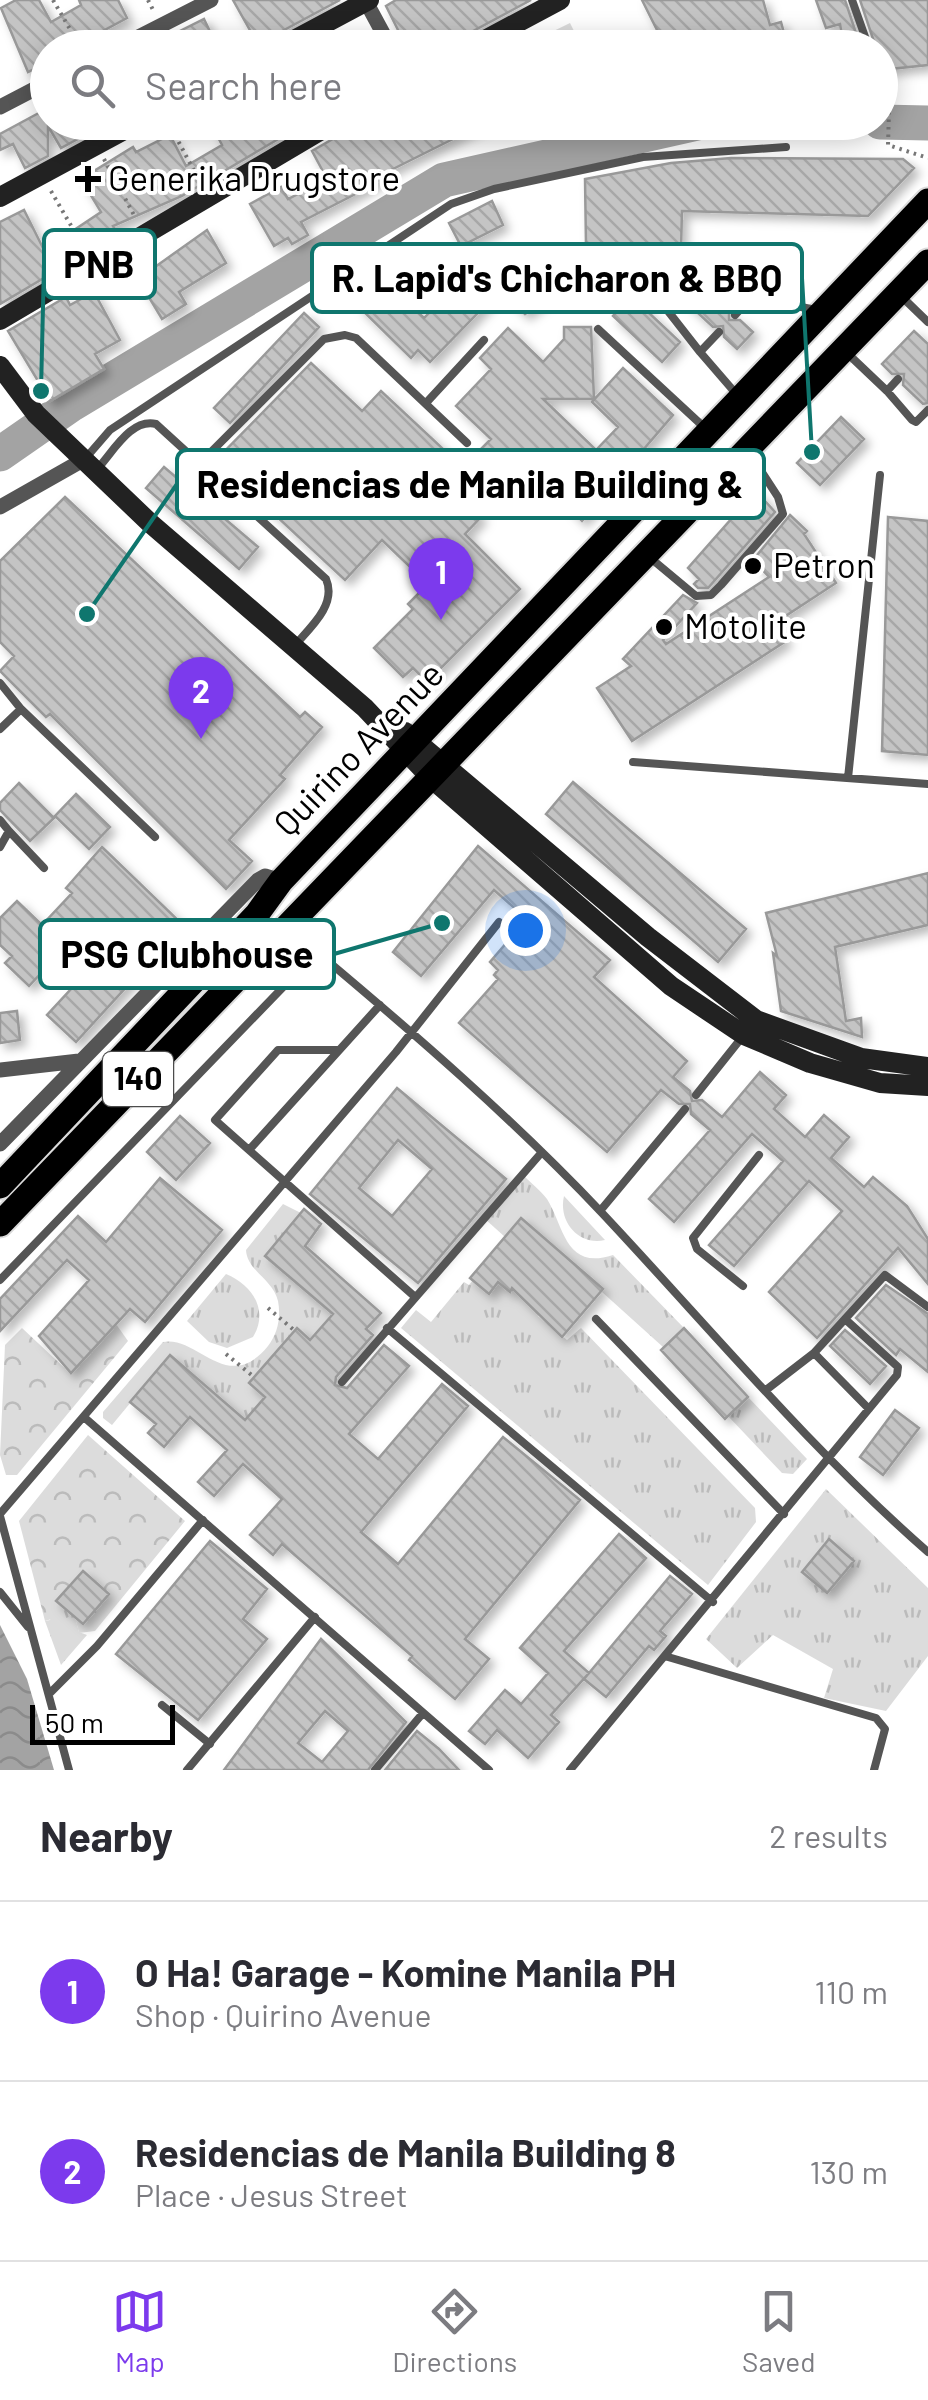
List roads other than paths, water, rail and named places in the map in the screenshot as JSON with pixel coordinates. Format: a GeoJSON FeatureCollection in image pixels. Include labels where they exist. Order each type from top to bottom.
{"type":"FeatureCollection","features":[{"type":"Feature","properties":{"kind":"main road"},"geometry":{"type":"LineString","coordinates":[[504,30],[560,0]]}},
{"type":"Feature","properties":{"kind":"main road"},"geometry":{"type":"LineString","coordinates":[[312,30],[366,1]]}},
{"type":"Feature","properties":{"kind":"main road"},"geometry":{"type":"LineString","coordinates":[[0,197],[106,140]]}},
{"type":"Feature","properties":{"kind":"main road"},"geometry":{"type":"LineString","coordinates":[[0,320],[305,140]]}},
{"type":"Feature","properties":{"kind":"main road","name":"Quirino Avenue"},"geometry":{"type":"LineString","coordinates":[[0,1186],[257,914],[281,881],[928,201]]}},
{"type":"Feature","properties":{"kind":"main road","name":"Quirino Avenue"},"geometry":{"type":"LineString","coordinates":[[281,929],[642,562],[928,262]]}},
{"type":"Feature","properties":{"kind":"main road"},"geometry":{"type":"LineString","coordinates":[[0,366],[7,392],[439,771],[659,976],[851,1077],[928,1086]]}},
{"type":"Feature","properties":{"kind":"main road"},"geometry":{"type":"LineString","coordinates":[[736,404],[755,443]]}},
{"type":"Feature","properties":{"kind":"main road"},"geometry":{"type":"LineString","coordinates":[[608,539],[642,562]]}},
{"type":"Feature","properties":{"kind":"main road","name":"140"},"geometry":{"type":"LineString","coordinates":[[0,1224],[281,929]]}},
{"type":"Feature","properties":{"kind":"main road"},"geometry":{"type":"LineString","coordinates":[[750,1027],[860,1058],[928,1067]]}},
{"type":"Feature","properties":{"kind":"street"},"geometry":{"type":"LineString","coordinates":[[151,30],[210,0]]}},
{"type":"Feature","properties":{"kind":"street"},"geometry":{"type":"LineString","coordinates":[[366,1],[381,30]]}},
{"type":"Feature","properties":{"kind":"street"},"geometry":{"type":"LineString","coordinates":[[0,106],[30,91]]}},
{"type":"Feature","properties":{"kind":"street"},"geometry":{"type":"LineString","coordinates":[[0,507],[89,466]]}},
{"type":"Feature","properties":{"kind":"street"},"geometry":{"type":"LineString","coordinates":[[0,1144],[258,880],[264,876],[281,881]]}},
{"type":"Feature","properties":{"kind":"street"},"geometry":{"type":"LineString","coordinates":[[0,1070],[79,1061]]}},
{"type":"Feature","properties":{"kind":"lane"},"geometry":{"type":"LineString","coordinates":[[852,0],[863,30]]}},
{"type":"Feature","properties":{"kind":"lane"},"geometry":{"type":"LineString","coordinates":[[89,466],[110,430],[451,204],[494,190],[643,158],[786,146]]}},
{"type":"Feature","properties":{"kind":"lane"},"geometry":{"type":"LineString","coordinates":[[736,404],[657,297],[665,280],[689,267],[750,297],[825,312]]}},
{"type":"Feature","properties":{"kind":"lane"},"geometry":{"type":"LineString","coordinates":[[898,293],[928,322]]}},
{"type":"Feature","properties":{"kind":"lane"},"geometry":{"type":"LineString","coordinates":[[735,316],[750,297]]}},
{"type":"Feature","properties":{"kind":"lane"},"geometry":{"type":"LineString","coordinates":[[598,329],[709,432]]}},
{"type":"Feature","properties":{"kind":"lane"},"geometry":{"type":"LineString","coordinates":[[700,352],[719,332]]}},
{"type":"Feature","properties":{"kind":"lane"},"geometry":{"type":"LineString","coordinates":[[200,463],[316,346],[335,336],[356,338],[467,443]]}},
{"type":"Feature","properties":{"kind":"lane"},"geometry":{"type":"LineString","coordinates":[[426,403],[484,340]]}},
{"type":"Feature","properties":{"kind":"lane"},"geometry":{"type":"LineString","coordinates":[[844,350],[912,420],[928,410]]}},
{"type":"Feature","properties":{"kind":"lane"},"geometry":{"type":"LineString","coordinates":[[887,390],[898,379]]}},
{"type":"Feature","properties":{"kind":"lane"},"geometry":{"type":"LineString","coordinates":[[89,466],[135,426],[156,424],[326,579],[330,589],[328,603],[294,646]]}},
{"type":"Feature","properties":{"kind":"lane"},"geometry":{"type":"LineString","coordinates":[[642,562],[696,596],[711,595],[721,586],[783,514],[755,443]]}},
{"type":"Feature","properties":{"kind":"lane"},"geometry":{"type":"LineString","coordinates":[[848,778],[880,476]]}},
{"type":"Feature","properties":{"kind":"lane"},"geometry":{"type":"LineString","coordinates":[[0,682],[21,709],[156,837]]}},
{"type":"Feature","properties":{"kind":"lane"},"geometry":{"type":"LineString","coordinates":[[0,728],[21,709]]}},
{"type":"Feature","properties":{"kind":"lane"},"geometry":{"type":"LineString","coordinates":[[632,762],[928,784]]}},
{"type":"Feature","properties":{"kind":"lane"},"geometry":{"type":"LineString","coordinates":[[0,820],[44,868]]}},
{"type":"Feature","properties":{"kind":"lane"},"geometry":{"type":"LineString","coordinates":[[0,846],[10,831]]}},
{"type":"Feature","properties":{"kind":"lane"},"geometry":{"type":"LineString","coordinates":[[69,1770],[0,1515],[412,1033],[499,922]]}},
{"type":"Feature","properties":{"kind":"lane"},"geometry":{"type":"LineString","coordinates":[[281,929],[317,952],[380,1005],[542,1152],[830,1459],[928,1552]]}},
{"type":"Feature","properties":{"kind":"lane"},"geometry":{"type":"LineString","coordinates":[[0,1280],[317,952]]}},
{"type":"Feature","properties":{"kind":"lane"},"geometry":{"type":"LineString","coordinates":[[249,1150],[380,1005]]}},
{"type":"Feature","properties":{"kind":"lane"},"geometry":{"type":"LineString","coordinates":[[696,1096],[750,1027]]}},
{"type":"Feature","properties":{"kind":"lane"},"geometry":{"type":"LineString","coordinates":[[339,1050],[285,1048],[273,1054],[215,1120],[414,1296]]}},
{"type":"Feature","properties":{"kind":"lane"},"geometry":{"type":"LineString","coordinates":[[600,1211],[685,1109]]}},
{"type":"Feature","properties":{"kind":"lane"},"geometry":{"type":"LineString","coordinates":[[342,1382],[542,1152]]}},
{"type":"Feature","properties":{"kind":"lane"},"geometry":{"type":"LineString","coordinates":[[743,1286],[696,1249],[692,1238],[758,1155]]}},
{"type":"Feature","properties":{"kind":"lane"},"geometry":{"type":"LineString","coordinates":[[766,1390],[814,1353],[885,1275],[928,1306]]}},
{"type":"Feature","properties":{"kind":"lane"},"geometry":{"type":"LineString","coordinates":[[596,1319],[784,1514]]}},
{"type":"Feature","properties":{"kind":"lane"},"geometry":{"type":"LineString","coordinates":[[570,1770],[830,1459],[898,1368],[844,1319]]}},
{"type":"Feature","properties":{"kind":"lane"},"geometry":{"type":"LineString","coordinates":[[387,1328],[713,1602]]}},
{"type":"Feature","properties":{"kind":"lane"},"geometry":{"type":"LineString","coordinates":[[814,1353],[870,1409]]}},
{"type":"Feature","properties":{"kind":"lane"},"geometry":{"type":"LineString","coordinates":[[85,1418],[488,1770]]}},
{"type":"Feature","properties":{"kind":"lane"},"geometry":{"type":"LineString","coordinates":[[50,1694],[203,1520]]}},
{"type":"Feature","properties":{"kind":"lane"},"geometry":{"type":"LineString","coordinates":[[0,1592],[31,1630]]}},
{"type":"Feature","properties":{"kind":"lane"},"geometry":{"type":"LineString","coordinates":[[187,1770],[315,1616]]}},
{"type":"Feature","properties":{"kind":"lane"},"geometry":{"type":"LineString","coordinates":[[668,1657],[876,1718],[885,1729],[874,1770]]}},
{"type":"Feature","properties":{"kind":"lane"},"geometry":{"type":"LineString","coordinates":[[162,1705],[210,1744]]}},
{"type":"Feature","properties":{"kind":"lane"},"geometry":{"type":"LineString","coordinates":[[375,1770],[423,1714]]}},
{"type":"Feature","properties":{"kind":"water"},"geometry":{"type":"Polygon","coordinates":[[[0,1625],[27,1679],[54,1770],[0,1770],[0,1625]]]}},
{"type":"Feature","properties":{"kind":"waterway"},"geometry":{"type":"LineString","coordinates":[[898,122],[928,123]]}},
{"type":"Feature","properties":{"kind":"waterway"},"geometry":{"type":"LineString","coordinates":[[0,454],[72,404],[444,180],[622,140]]}},
{"type":"Feature","properties":{"kind":"place","name":"Generika Drugstore"},"geometry":{"type":"Point","coordinates":[88,179]}},
{"type":"Feature","properties":{"kind":"place","name":"PNB"},"geometry":{"type":"Point","coordinates":[41,391]}},
{"type":"Feature","properties":{"kind":"place","name":"R. Lapid's Chicharon & BBQ"},"geometry":{"type":"Point","coordinates":[812,452]}},
{"type":"Feature","properties":{"kind":"place","name":"Petron"},"geometry":{"type":"Point","coordinates":[753,566]}},
{"type":"Feature","properties":{"kind":"place","name":"Residencias de Manila Building &"},"geometry":{"type":"Point","coordinates":[87,614]}},
{"type":"Feature","properties":{"kind":"place","name":"O Ha! Garage - Komine Manila PH"},"geometry":{"type":"Point","coordinates":[441,620]}},
{"type":"Feature","properties":{"kind":"place","name":"Motolite"},"geometry":{"type":"Point","coordinates":[664,627]}},
{"type":"Feature","properties":{"kind":"place","name":"Residencias de Manila Building 8"},"geometry":{"type":"Point","coordinates":[201,739]}},
{"type":"Feature","properties":{"kind":"place","name":"PSG Clubhouse"},"geometry":{"type":"Point","coordinates":[442,923]}}]}
